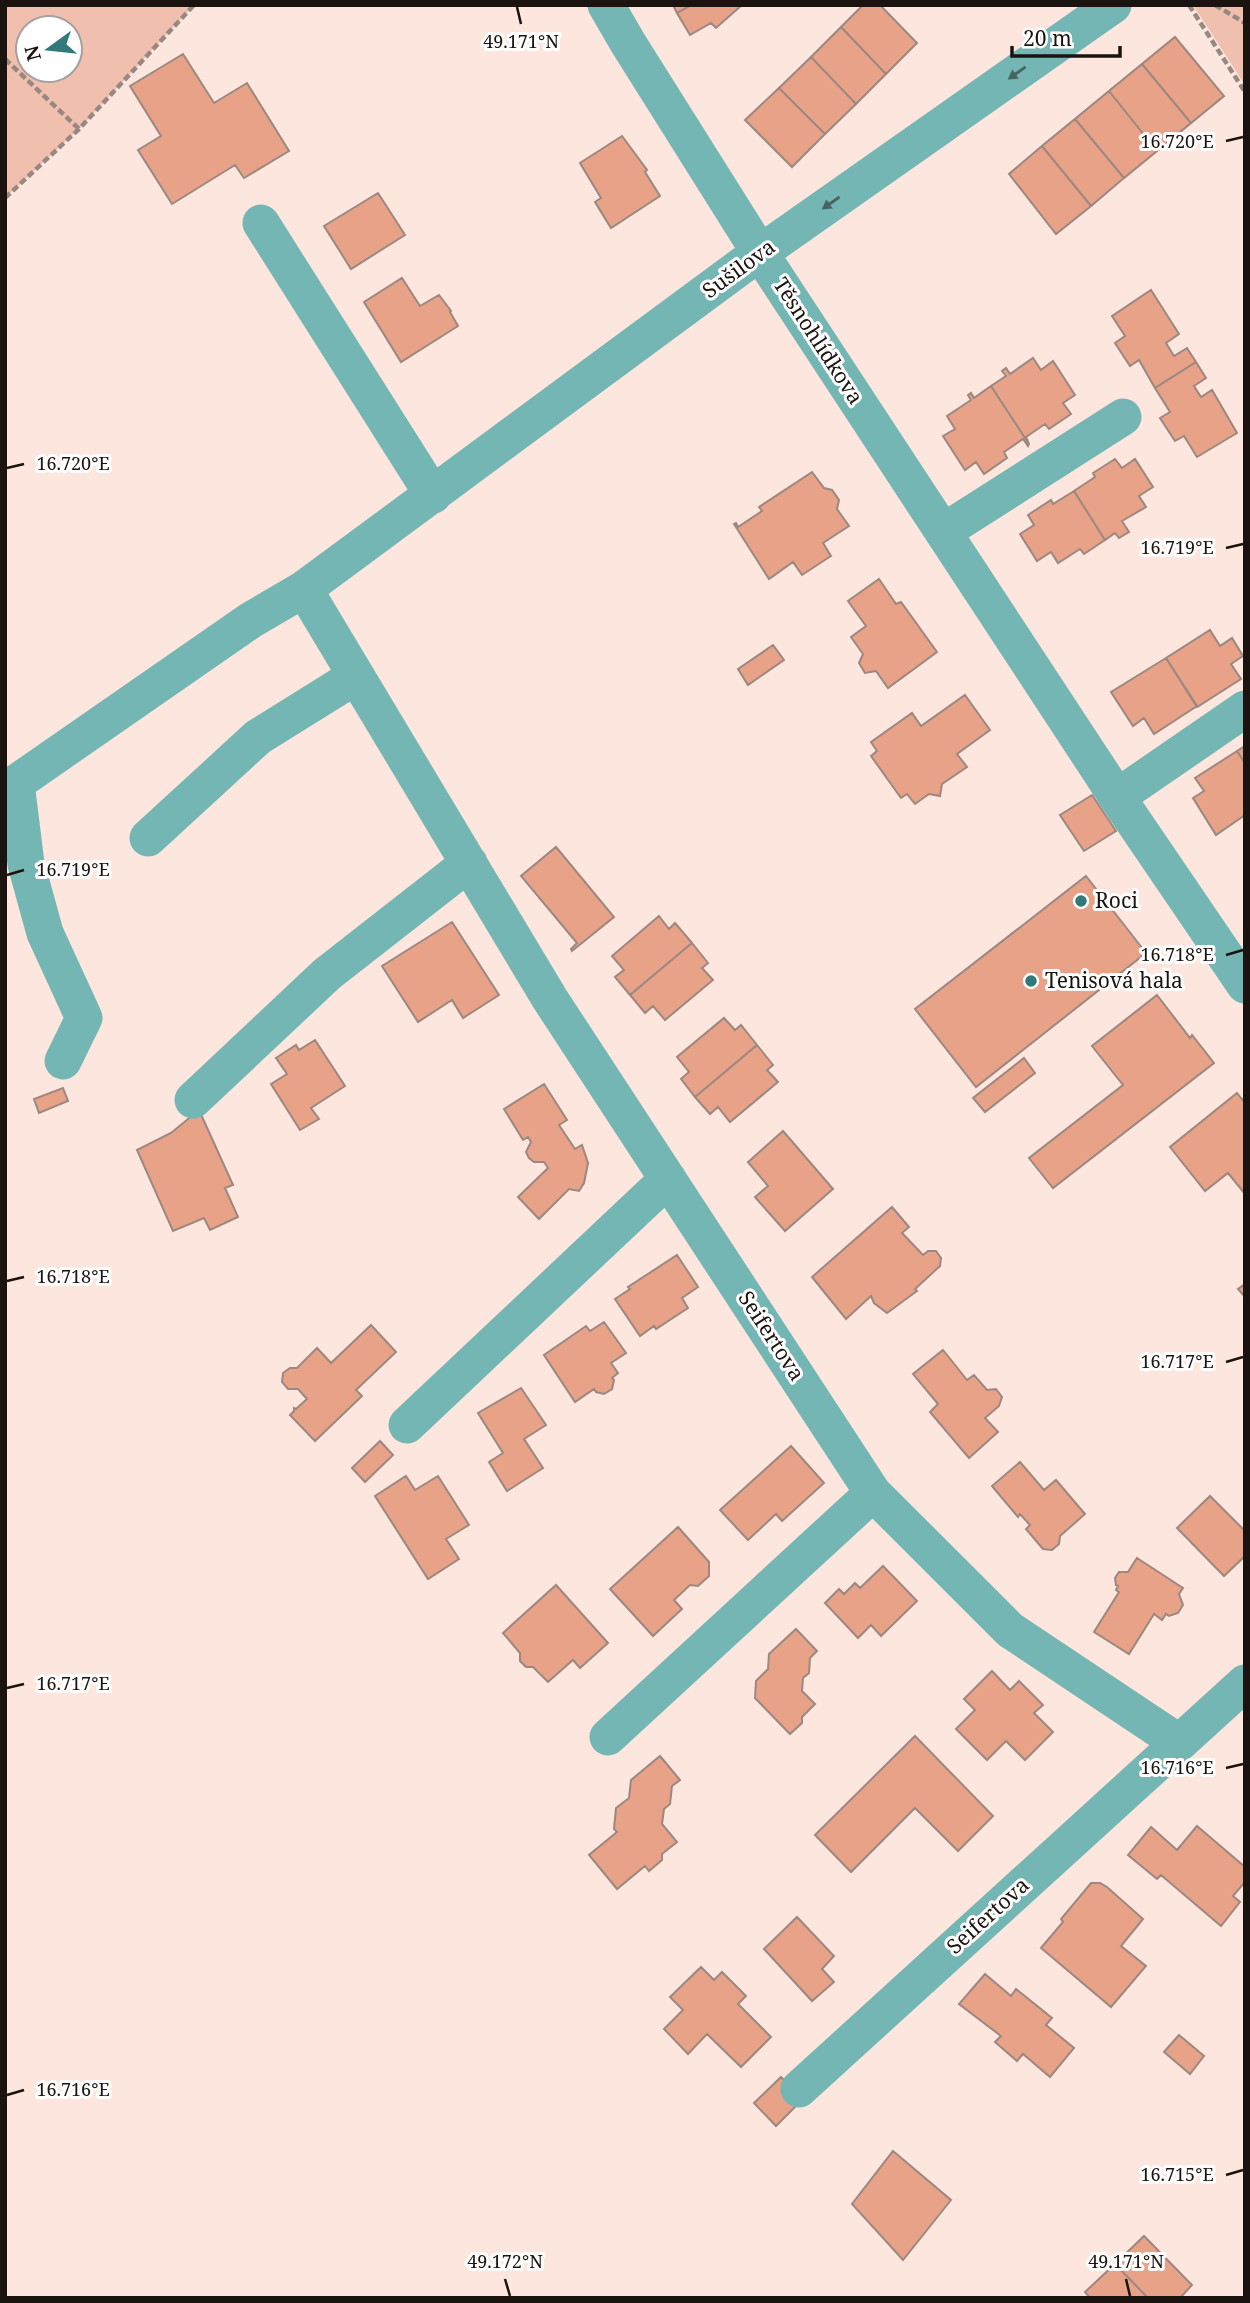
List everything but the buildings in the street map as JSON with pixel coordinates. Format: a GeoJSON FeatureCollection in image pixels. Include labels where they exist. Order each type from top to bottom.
{"type":"FeatureCollection","features":[{"type":"Feature","properties":{"kind":"street","name":"Těsnohlídkova"},"geometry":{"type":"LineString","coordinates":[[606,5],[760,253],[1117,797],[1245,985]]}},
{"type":"Feature","properties":{"kind":"street","name":"Sušilova"},"geometry":{"type":"LineString","coordinates":[[63,1060],[84,1018],[45,933],[26,863],[16,783],[251,620],[304,589],[760,253],[1113,5]]}},
{"type":"Feature","properties":{"kind":"street"},"geometry":{"type":"LineString","coordinates":[[261,223],[433,495]]}},
{"type":"Feature","properties":{"kind":"street"},"geometry":{"type":"LineString","coordinates":[[943,532],[1123,417]]}},
{"type":"Feature","properties":{"kind":"street","name":"Seifertova"},"geometry":{"type":"LineString","coordinates":[[304,589],[550,999],[873,1493],[1010,1630],[1178,1742]]}},
{"type":"Feature","properties":{"kind":"street"},"geometry":{"type":"LineString","coordinates":[[148,838],[258,737],[356,676]]}},
{"type":"Feature","properties":{"kind":"street"},"geometry":{"type":"LineString","coordinates":[[1117,797],[1245,709]]}},
{"type":"Feature","properties":{"kind":"street"},"geometry":{"type":"LineString","coordinates":[[193,1100],[327,974],[469,863]]}},
{"type":"Feature","properties":{"kind":"street"},"geometry":{"type":"LineString","coordinates":[[407,1425],[668,1179]]}},
{"type":"Feature","properties":{"kind":"street"},"geometry":{"type":"LineString","coordinates":[[608,1737],[873,1493]]}},
{"type":"Feature","properties":{"kind":"street","name":"Seifertova"},"geometry":{"type":"LineString","coordinates":[[799,2089],[1245,1683]]}},
{"type":"Feature","properties":{"kind":"path"},"geometry":{"type":"LineString","coordinates":[[5,198],[79,129],[194,5]]}},
{"type":"Feature","properties":{"kind":"path"},"geometry":{"type":"LineString","coordinates":[[1189,5],[1245,92]]}},
{"type":"Feature","properties":{"kind":"path"},"geometry":{"type":"LineString","coordinates":[[1215,5],[1245,23]]}},
{"type":"Feature","properties":{"kind":"path"},"geometry":{"type":"LineString","coordinates":[[5,59],[79,129]]}},
{"type":"Feature","properties":{"kind":"shaded area"},"geometry":{"type":"Polygon","coordinates":[[[5,5],[194,5],[79,129],[5,198],[5,5]]]}},
{"type":"Feature","properties":{"kind":"shaded area"},"geometry":{"type":"Polygon","coordinates":[[[1193,5],[1245,5],[1245,85],[1193,5]]]}},
{"type":"Feature","properties":{"kind":"place","name":"Roci"},"geometry":{"type":"Point","coordinates":[1081,901]}},
{"type":"Feature","properties":{"kind":"place","name":"Tenisová hala"},"geometry":{"type":"Point","coordinates":[1031,981]}}]}
